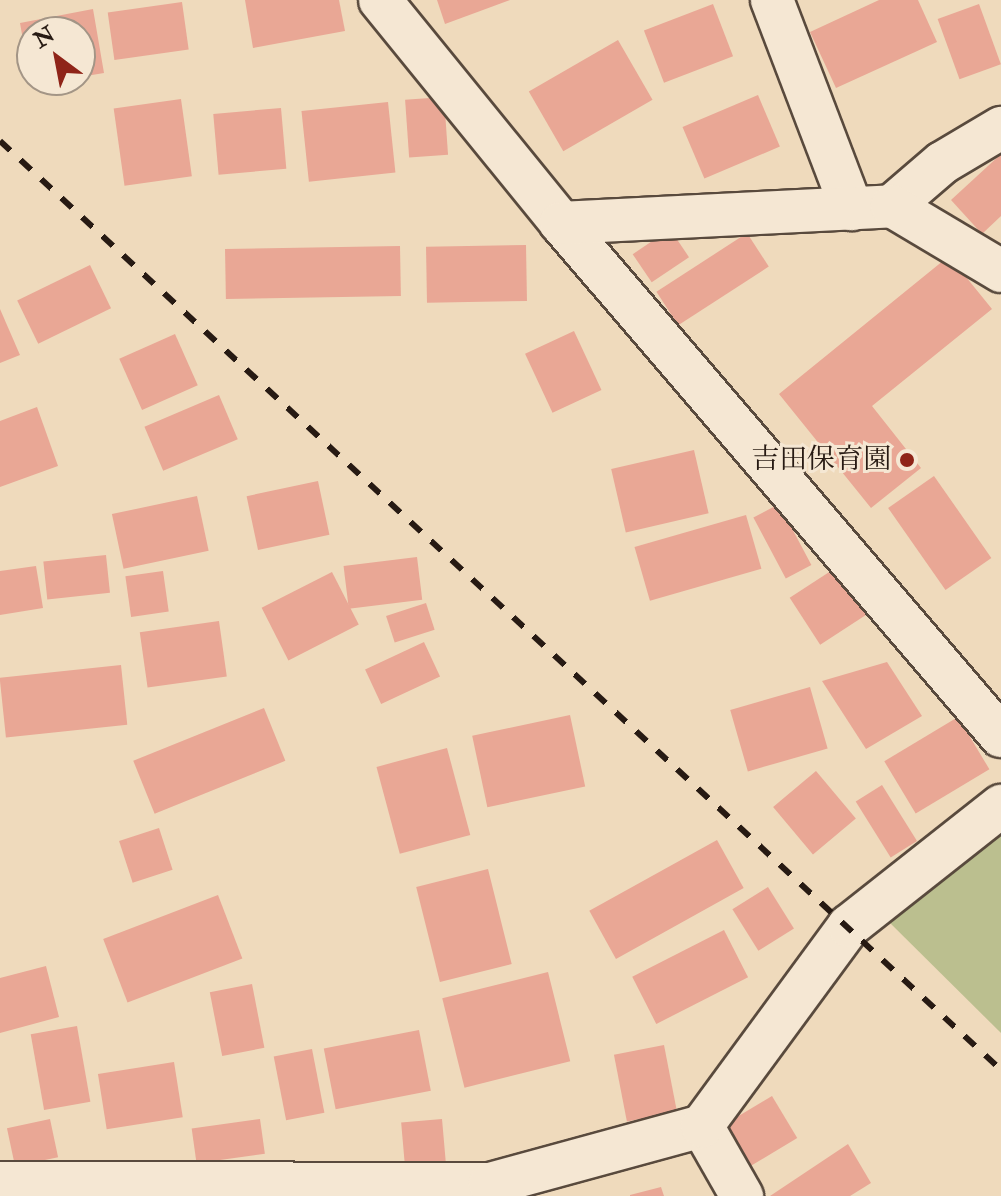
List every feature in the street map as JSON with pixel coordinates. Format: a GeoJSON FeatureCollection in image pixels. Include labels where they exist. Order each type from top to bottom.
{"type":"FeatureCollection","features":[{"type":"Feature","properties":{"kind":"street"},"geometry":{"type":"LineString","coordinates":[[380,0],[561,223],[1001,736]]}},
{"type":"Feature","properties":{"kind":"street"},"geometry":{"type":"LineString","coordinates":[[772,0],[872,208]]}},
{"type":"Feature","properties":{"kind":"street"},"geometry":{"type":"LineString","coordinates":[[872,208],[1001,128]]}},
{"type":"Feature","properties":{"kind":"street"},"geometry":{"type":"LineString","coordinates":[[561,223],[872,208],[1001,271]]}},
{"type":"Feature","properties":{"kind":"street"},"geometry":{"type":"LineString","coordinates":[[0,1183],[217,1190],[490,1184],[702,1126],[849,926],[1001,806]]}},
{"type":"Feature","properties":{"kind":"street"},"geometry":{"type":"LineString","coordinates":[[702,1126],[742,1196]]}},
{"type":"Feature","properties":{"kind":"green space"},"geometry":{"type":"Polygon","coordinates":[[[1001,836],[1001,1033],[886,919],[1001,836]]]}},
{"type":"Feature","properties":{"kind":"building"},"geometry":{"type":"Polygon","coordinates":[[[245,0],[339,0],[345,31],[253,48],[245,0]]]}},
{"type":"Feature","properties":{"kind":"building"},"geometry":{"type":"Polygon","coordinates":[[[437,0],[510,0],[445,24],[437,0]]]}},
{"type":"Feature","properties":{"kind":"building"},"geometry":{"type":"Polygon","coordinates":[[[879,0],[918,0],[937,42],[836,88],[810,32],[879,0]]]}},
{"type":"Feature","properties":{"kind":"building"},"geometry":{"type":"Polygon","coordinates":[[[182,2],[189,50],[114,60],[108,12],[182,2]]]}},
{"type":"Feature","properties":{"kind":"building"},"geometry":{"type":"Polygon","coordinates":[[[713,4],[733,56],[664,83],[644,31],[713,4]]]}},
{"type":"Feature","properties":{"kind":"building"},"geometry":{"type":"Polygon","coordinates":[[[979,4],[1001,64],[960,79],[938,19],[979,4]]]}},
{"type":"Feature","properties":{"kind":"building"},"geometry":{"type":"Polygon","coordinates":[[[93,9],[94,16],[56,16],[93,9]]]}},
{"type":"Feature","properties":{"kind":"building"},"geometry":{"type":"Polygon","coordinates":[[[96,26],[104,73],[96,74],[96,26]]]}},
{"type":"Feature","properties":{"kind":"building"},"geometry":{"type":"Polygon","coordinates":[[[618,40],[652,100],[563,151],[529,92],[618,40]]]}},
{"type":"Feature","properties":{"kind":"building"},"geometry":{"type":"Polygon","coordinates":[[[758,95],[780,147],[704,179],[683,127],[758,95]]]}},
{"type":"Feature","properties":{"kind":"building"},"geometry":{"type":"Polygon","coordinates":[[[444,97],[448,155],[409,158],[405,100],[444,97]]]}},
{"type":"Feature","properties":{"kind":"building"},"geometry":{"type":"Polygon","coordinates":[[[181,99],[192,176],[125,186],[114,108],[181,99]]]}},
{"type":"Feature","properties":{"kind":"building"},"geometry":{"type":"Polygon","coordinates":[[[388,102],[395,173],[309,182],[301,111],[388,102]]]}},
{"type":"Feature","properties":{"kind":"building"},"geometry":{"type":"Polygon","coordinates":[[[281,108],[286,169],[219,175],[213,114],[281,108]]]}},
{"type":"Feature","properties":{"kind":"building"},"geometry":{"type":"Polygon","coordinates":[[[1001,154],[1001,216],[982,234],[951,200],[1001,154]]]}},
{"type":"Feature","properties":{"kind":"building"},"geometry":{"type":"Polygon","coordinates":[[[670,229],[689,257],[652,282],[633,254],[670,229]]]}},
{"type":"Feature","properties":{"kind":"building"},"geometry":{"type":"Polygon","coordinates":[[[747,233],[769,267],[678,325],[656,292],[747,233]]]}},
{"type":"Feature","properties":{"kind":"building"},"geometry":{"type":"Polygon","coordinates":[[[526,245],[527,301],[427,303],[426,247],[526,245]]]}},
{"type":"Feature","properties":{"kind":"building"},"geometry":{"type":"Polygon","coordinates":[[[400,246],[401,296],[226,299],[225,249],[400,246]]]}},
{"type":"Feature","properties":{"kind":"building"},"geometry":{"type":"Polygon","coordinates":[[[949,256],[992,309],[872,406],[921,468],[871,508],[779,394],[949,256]]]}},
{"type":"Feature","properties":{"kind":"building"},"geometry":{"type":"Polygon","coordinates":[[[90,265],[111,308],[38,344],[17,301],[90,265]]]}},
{"type":"Feature","properties":{"kind":"building"},"geometry":{"type":"Polygon","coordinates":[[[0,309],[20,355],[0,363],[0,309]]]}},
{"type":"Feature","properties":{"kind":"building"},"geometry":{"type":"Polygon","coordinates":[[[574,331],[601,390],[553,413],[525,354],[574,331]]]}},
{"type":"Feature","properties":{"kind":"building"},"geometry":{"type":"Polygon","coordinates":[[[175,334],[198,385],[142,410],[119,359],[175,334]]]}},
{"type":"Feature","properties":{"kind":"building"},"geometry":{"type":"Polygon","coordinates":[[[219,395],[238,439],[163,471],[144,427],[219,395]]]}},
{"type":"Feature","properties":{"kind":"building"},"geometry":{"type":"Polygon","coordinates":[[[37,407],[58,466],[0,487],[0,421],[37,407]]]}},
{"type":"Feature","properties":{"kind":"building"},"geometry":{"type":"Polygon","coordinates":[[[694,450],[709,513],[626,532],[611,469],[694,450]]]}},
{"type":"Feature","properties":{"kind":"building"},"geometry":{"type":"Polygon","coordinates":[[[934,476],[991,558],[945,590],[888,508],[934,476]]]}},
{"type":"Feature","properties":{"kind":"building"},"geometry":{"type":"Polygon","coordinates":[[[318,481],[329,535],[258,550],[247,496],[318,481]]]}},
{"type":"Feature","properties":{"kind":"building"},"geometry":{"type":"Polygon","coordinates":[[[197,496],[209,551],[124,569],[112,514],[197,496]]]}},
{"type":"Feature","properties":{"kind":"building"},"geometry":{"type":"Polygon","coordinates":[[[779,504],[811,565],[786,579],[753,518],[779,504]]]}},
{"type":"Feature","properties":{"kind":"building"},"geometry":{"type":"Polygon","coordinates":[[[746,515],[761,569],[650,601],[634,547],[746,515]]]}},
{"type":"Feature","properties":{"kind":"building"},"geometry":{"type":"Polygon","coordinates":[[[106,555],[110,593],[47,599],[43,562],[106,555]]]}},
{"type":"Feature","properties":{"kind":"building"},"geometry":{"type":"Polygon","coordinates":[[[417,557],[422,600],[349,609],[344,566],[417,557]]]}},
{"type":"Feature","properties":{"kind":"building"},"geometry":{"type":"Polygon","coordinates":[[[840,565],[870,612],[820,645],[790,598],[840,565]]]}},
{"type":"Feature","properties":{"kind":"building"},"geometry":{"type":"Polygon","coordinates":[[[36,566],[43,608],[0,615],[0,571],[36,566]]]}},
{"type":"Feature","properties":{"kind":"building"},"geometry":{"type":"Polygon","coordinates":[[[163,571],[169,612],[131,617],[125,576],[163,571]]]}},
{"type":"Feature","properties":{"kind":"building"},"geometry":{"type":"Polygon","coordinates":[[[332,572],[359,625],[288,660],[262,608],[332,572]]]}},
{"type":"Feature","properties":{"kind":"building"},"geometry":{"type":"Polygon","coordinates":[[[426,603],[435,630],[395,643],[386,616],[426,603]]]}},
{"type":"Feature","properties":{"kind":"building"},"geometry":{"type":"Polygon","coordinates":[[[219,621],[227,676],[148,688],[140,632],[219,621]]]}},
{"type":"Feature","properties":{"kind":"building"},"geometry":{"type":"Polygon","coordinates":[[[424,642],[440,676],[381,704],[365,669],[424,642]]]}},
{"type":"Feature","properties":{"kind":"building"},"geometry":{"type":"Polygon","coordinates":[[[887,662],[922,716],[866,749],[822,681],[887,662]]]}},
{"type":"Feature","properties":{"kind":"building"},"geometry":{"type":"Polygon","coordinates":[[[121,665],[127,725],[6,737],[0,678],[121,665]]]}},
{"type":"Feature","properties":{"kind":"building"},"geometry":{"type":"Polygon","coordinates":[[[810,687],[828,749],[748,771],[730,710],[810,687]]]}},
{"type":"Feature","properties":{"kind":"building"},"geometry":{"type":"Polygon","coordinates":[[[264,708],[285,761],[155,814],[133,761],[264,708]]]}},
{"type":"Feature","properties":{"kind":"building"},"geometry":{"type":"Polygon","coordinates":[[[570,715],[585,786],[487,807],[472,736],[570,715]]]}},
{"type":"Feature","properties":{"kind":"building"},"geometry":{"type":"Polygon","coordinates":[[[958,717],[989,769],[916,814],[884,761],[958,717]]]}},
{"type":"Feature","properties":{"kind":"building"},"geometry":{"type":"Polygon","coordinates":[[[447,748],[470,835],[400,854],[376,767],[447,748]]]}},
{"type":"Feature","properties":{"kind":"building"},"geometry":{"type":"Polygon","coordinates":[[[816,771],[856,818],[813,854],[773,807],[816,771]]]}},
{"type":"Feature","properties":{"kind":"building"},"geometry":{"type":"Polygon","coordinates":[[[882,785],[917,841],[891,857],[856,801],[882,785]]]}},
{"type":"Feature","properties":{"kind":"building"},"geometry":{"type":"Polygon","coordinates":[[[159,828],[173,870],[133,883],[119,841],[159,828]]]}},
{"type":"Feature","properties":{"kind":"building"},"geometry":{"type":"Polygon","coordinates":[[[717,840],[744,888],[616,959],[589,911],[717,840]]]}},
{"type":"Feature","properties":{"kind":"building"},"geometry":{"type":"Polygon","coordinates":[[[488,869],[512,964],[440,982],[416,887],[488,869]]]}},
{"type":"Feature","properties":{"kind":"building"},"geometry":{"type":"Polygon","coordinates":[[[768,887],[794,929],[758,951],[732,909],[768,887]]]}},
{"type":"Feature","properties":{"kind":"building"},"geometry":{"type":"Polygon","coordinates":[[[218,895],[242,958],[128,1003],[103,939],[218,895]]]}},
{"type":"Feature","properties":{"kind":"building"},"geometry":{"type":"Polygon","coordinates":[[[724,930],[748,977],[656,1024],[632,977],[724,930]]]}},
{"type":"Feature","properties":{"kind":"building"},"geometry":{"type":"Polygon","coordinates":[[[46,966],[59,1017],[0,1033],[0,978],[46,966]]]}},
{"type":"Feature","properties":{"kind":"building"},"geometry":{"type":"Polygon","coordinates":[[[548,972],[570,1061],[464,1088],[442,998],[548,972]]]}},
{"type":"Feature","properties":{"kind":"building"},"geometry":{"type":"Polygon","coordinates":[[[252,984],[264,1048],[222,1056],[210,992],[252,984]]]}},
{"type":"Feature","properties":{"kind":"building"},"geometry":{"type":"Polygon","coordinates":[[[77,1026],[90,1102],[44,1110],[31,1034],[77,1026]]]}},
{"type":"Feature","properties":{"kind":"building"},"geometry":{"type":"Polygon","coordinates":[[[419,1030],[431,1091],[336,1109],[324,1049],[419,1030]]]}},
{"type":"Feature","properties":{"kind":"building"},"geometry":{"type":"Polygon","coordinates":[[[664,1045],[677,1112],[627,1121],[614,1055],[664,1045]]]}},
{"type":"Feature","properties":{"kind":"building"},"geometry":{"type":"Polygon","coordinates":[[[312,1049],[324,1113],[286,1120],[274,1056],[312,1049]]]}},
{"type":"Feature","properties":{"kind":"building"},"geometry":{"type":"Polygon","coordinates":[[[174,1062],[183,1117],[107,1129],[98,1074],[174,1062]]]}},
{"type":"Feature","properties":{"kind":"building"},"geometry":{"type":"Polygon","coordinates":[[[772,1096],[797,1138],[748,1167],[723,1125],[772,1096]]]}},
{"type":"Feature","properties":{"kind":"building"},"geometry":{"type":"Polygon","coordinates":[[[50,1119],[58,1157],[15,1166],[7,1128],[50,1119]]]}},
{"type":"Feature","properties":{"kind":"building"},"geometry":{"type":"Polygon","coordinates":[[[260,1119],[265,1154],[197,1163],[192,1129],[260,1119]]]}},
{"type":"Feature","properties":{"kind":"building"},"geometry":{"type":"Polygon","coordinates":[[[442,1119],[446,1163],[405,1166],[401,1123],[442,1119]]]}},
{"type":"Feature","properties":{"kind":"building"},"geometry":{"type":"Polygon","coordinates":[[[848,1144],[871,1183],[850,1196],[770,1196],[848,1144]]]}},
{"type":"Feature","properties":{"kind":"building"},"geometry":{"type":"Polygon","coordinates":[[[661,1187],[664,1196],[630,1196],[630,1195],[661,1187]]]}},
{"type":"Feature","properties":{"kind":"railway"},"geometry":{"type":"LineString","coordinates":[[0,141],[1001,1070]]}},
{"type":"Feature","properties":{"kind":"place","name":"吉田保育園"},"geometry":{"type":"Point","coordinates":[907,460]}}]}
